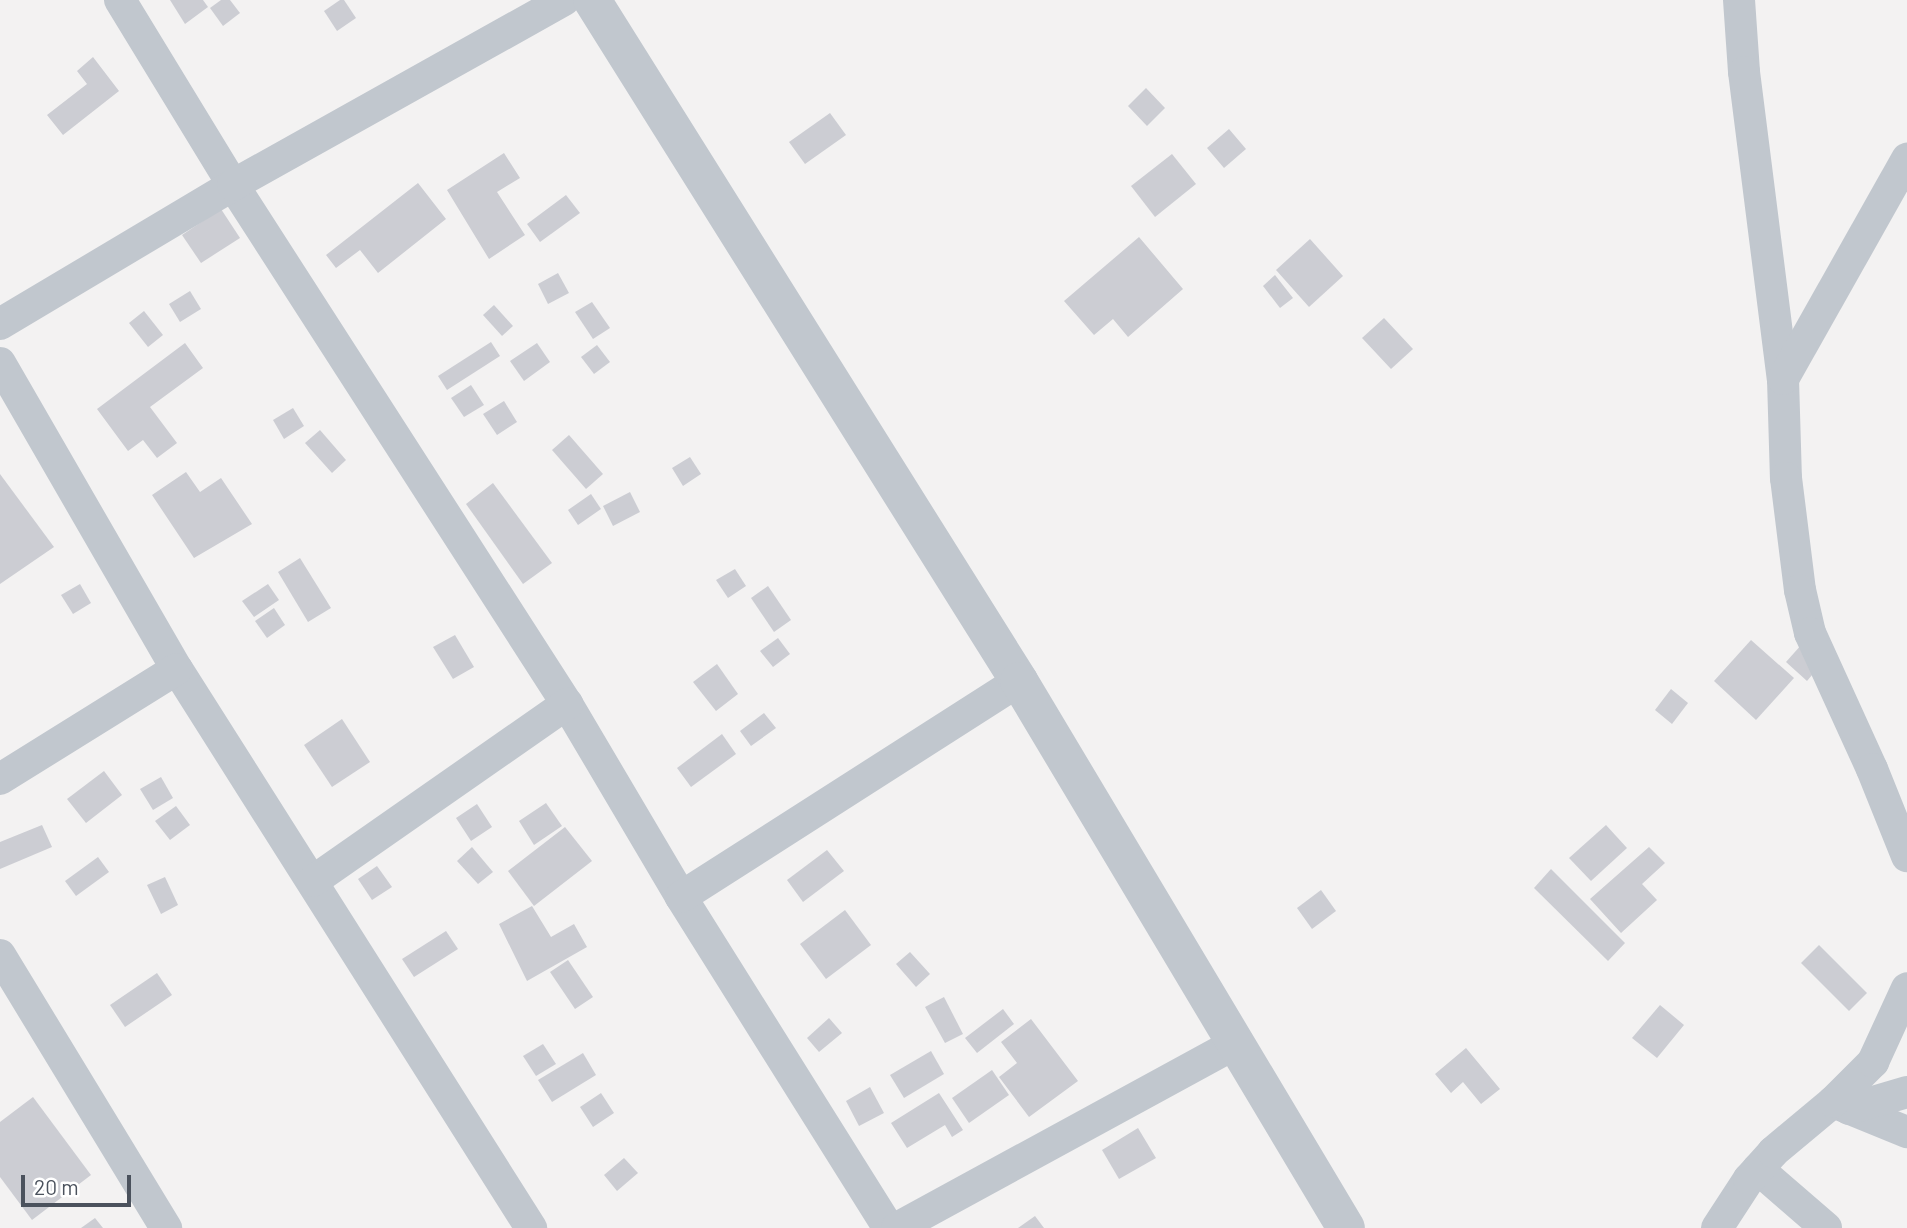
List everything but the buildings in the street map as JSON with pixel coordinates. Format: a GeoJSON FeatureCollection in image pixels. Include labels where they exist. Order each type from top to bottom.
{"type":"FeatureCollection","features":[{"type":"Feature","properties":{"kind":"street"},"geometry":{"type":"LineString","coordinates":[[120,0],[233,185],[567,704],[681,897],[889,1228]]}},
{"type":"Feature","properties":{"kind":"street"},"geometry":{"type":"LineString","coordinates":[[0,324],[233,185],[564,0]]}},
{"type":"Feature","properties":{"kind":"street"},"geometry":{"type":"LineString","coordinates":[[592,0],[1019,681],[1346,1228]]}},
{"type":"Feature","properties":{"kind":"street"},"geometry":{"type":"LineString","coordinates":[[1739,0],[1744,72],[1783,379],[1786,478],[1800,590],[1810,633],[1872,769],[1907,856]]}},
{"type":"Feature","properties":{"kind":"street"},"geometry":{"type":"LineString","coordinates":[[1783,379],[1907,159]]}},
{"type":"Feature","properties":{"kind":"street"},"geometry":{"type":"LineString","coordinates":[[0,363],[177,669],[531,1228]]}},
{"type":"Feature","properties":{"kind":"street"},"geometry":{"type":"LineString","coordinates":[[0,779],[177,669]]}},
{"type":"Feature","properties":{"kind":"street"},"geometry":{"type":"LineString","coordinates":[[681,897],[1019,681]]}},
{"type":"Feature","properties":{"kind":"street"},"geometry":{"type":"LineString","coordinates":[[313,881],[567,704]]}},
{"type":"Feature","properties":{"kind":"street"},"geometry":{"type":"LineString","coordinates":[[0,955],[166,1228]]}},
{"type":"Feature","properties":{"kind":"street"},"geometry":{"type":"LineString","coordinates":[[1873,1062],[1907,988]]}},
{"type":"Feature","properties":{"kind":"street"},"geometry":{"type":"LineString","coordinates":[[1717,1228],[1773,1152],[1841,1105],[1873,1062],[1907,1031]]}},
{"type":"Feature","properties":{"kind":"street"},"geometry":{"type":"LineString","coordinates":[[897,1228],[1237,1043]]}},
{"type":"Feature","properties":{"kind":"street"},"geometry":{"type":"LineString","coordinates":[[1841,1105],[1907,1092]]}},
{"type":"Feature","properties":{"kind":"street"},"geometry":{"type":"LineString","coordinates":[[1841,1105],[1907,1132]]}},
{"type":"Feature","properties":{"kind":"street"},"geometry":{"type":"LineString","coordinates":[[1758,1169],[1826,1228]]}}]}
